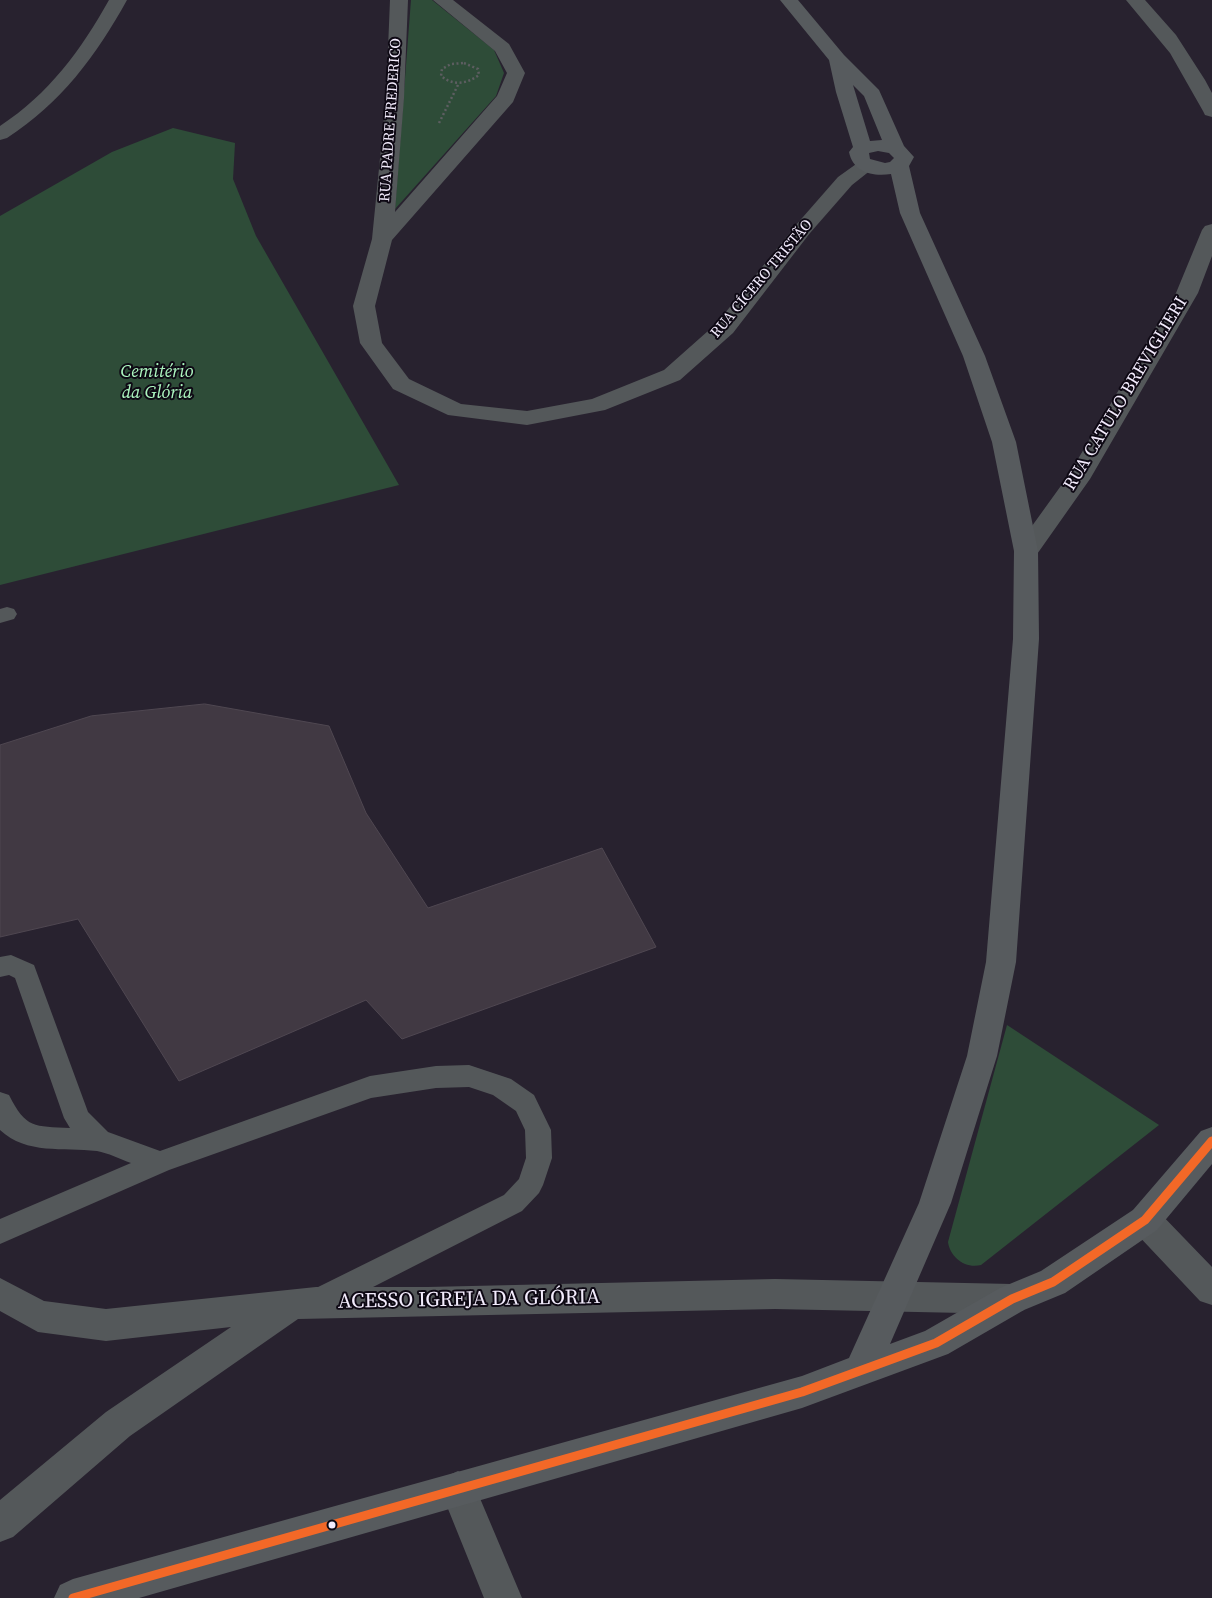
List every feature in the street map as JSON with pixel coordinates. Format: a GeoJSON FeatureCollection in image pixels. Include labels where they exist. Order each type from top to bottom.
{"type":"FeatureCollection","features":[{"type":"Feature","properties":{"kind":"main road"},"geometry":{"type":"LineString","coordinates":[[789,0],[838,59],[872,94],[897,157],[910,213],[974,356],[1004,442],[1026,551],[1026,639],[1001,962],[982,1056],[935,1203],[861,1371]]}},
{"type":"Feature","properties":{"kind":"main road"},"geometry":{"type":"LineString","coordinates":[[838,59],[845,92],[868,161],[910,213]]}},
{"type":"Feature","properties":{"kind":"main road"},"geometry":{"type":"LineString","coordinates":[[868,161],[883,169],[897,157]]}},
{"type":"Feature","properties":{"kind":"main road"},"geometry":{"type":"LineString","coordinates":[[73,1598],[802,1392],[936,1343],[1012,1299],[1053,1282],[1145,1220],[1212,1141]]}},
{"type":"Feature","properties":{"kind":"street"},"geometry":{"type":"LineString","coordinates":[[0,134],[23,120],[67,79],[95,42],[118,0]]}},
{"type":"Feature","properties":{"kind":"street","name":"RUA PADRE FREDERICO"},"geometry":{"type":"LineString","coordinates":[[382,239],[395,98],[399,0]]}},
{"type":"Feature","properties":{"kind":"street"},"geometry":{"type":"LineString","coordinates":[[382,239],[506,98],[516,73],[503,48],[442,0]]}},
{"type":"Feature","properties":{"kind":"street"},"geometry":{"type":"LineString","coordinates":[[1135,0],[1161,25],[1192,70],[1212,111]]}},
{"type":"Feature","properties":{"kind":"street","name":"RUA CÍCERO TRISTÃO"},"geometry":{"type":"LineString","coordinates":[[382,239],[364,306],[370,343],[401,384],[456,410],[527,418],[597,405],[672,375],[725,328],[803,229],[845,181],[868,161]]}},
{"type":"Feature","properties":{"kind":"street","name":"RUA CATULO BREVIGLIERI"},"geometry":{"type":"LineString","coordinates":[[1026,551],[1078,479],[1187,293],[1212,230]]}},
{"type":"Feature","properties":{"kind":"street"},"geometry":{"type":"LineString","coordinates":[[1145,1220],[1212,1290]]}},
{"type":"Feature","properties":{"kind":"street","name":"ACESSO IGREJA DA GLÓRIA"},"geometry":{"type":"LineString","coordinates":[[0,1293],[38,1316],[106,1325],[304,1303],[774,1294],[1012,1299]]}},
{"type":"Feature","properties":{"kind":"street"},"geometry":{"type":"LineString","coordinates":[[0,1524],[118,1424],[304,1303]]}},
{"type":"Feature","properties":{"kind":"street"},"geometry":{"type":"LineString","coordinates":[[458,1490],[503,1598]]}},
{"type":"Feature","properties":{"kind":"lane"},"geometry":{"type":"LineString","coordinates":[[0,966],[11,965],[25,972],[77,1118],[99,1140]]}},
{"type":"Feature","properties":{"kind":"lane"},"geometry":{"type":"LineString","coordinates":[[0,1232],[160,1162],[370,1087],[436,1078],[470,1076],[502,1087],[525,1103],[538,1130],[539,1158],[530,1185],[513,1203],[304,1303]]}},
{"type":"Feature","properties":{"kind":"lane"},"geometry":{"type":"LineString","coordinates":[[0,1104],[5,1118],[19,1131],[44,1138],[99,1140],[160,1162]]}},
{"type":"Feature","properties":{"kind":"path"},"geometry":{"type":"LineString","coordinates":[[457,63],[475,66],[478,69],[479,75],[465,82],[447,81],[440,72],[446,66],[457,63]]}},
{"type":"Feature","properties":{"kind":"green space"},"geometry":{"type":"Polygon","coordinates":[[[411,0],[432,0],[494,50],[504,73],[496,96],[395,209],[411,0]]]}},
{"type":"Feature","properties":{"kind":"green space","name":"Cemitério da Glória"},"geometry":{"type":"Polygon","coordinates":[[[173,128],[235,143],[233,179],[256,236],[399,485],[0,585],[0,216],[112,152],[173,128]]]}},
{"type":"Feature","properties":{"kind":"green space"},"geometry":{"type":"Polygon","coordinates":[[[1007,1025],[1159,1125],[981,1265],[975,1266],[959,1261],[949,1247],[948,1242],[1007,1025]]]}},
{"type":"Feature","properties":{"kind":"building"},"geometry":{"type":"Polygon","coordinates":[[[205,704],[329,726],[366,813],[428,908],[602,848],[656,947],[402,1039],[366,1000],[179,1081],[78,919],[0,937],[0,745],[91,716],[205,704]]]}},
{"type":"Feature","properties":{"kind":"transit line"},"geometry":{"type":"LineString","coordinates":[[73,1598],[802,1392],[936,1343],[1012,1299],[1053,1282],[1145,1220],[1212,1141]]}}]}
